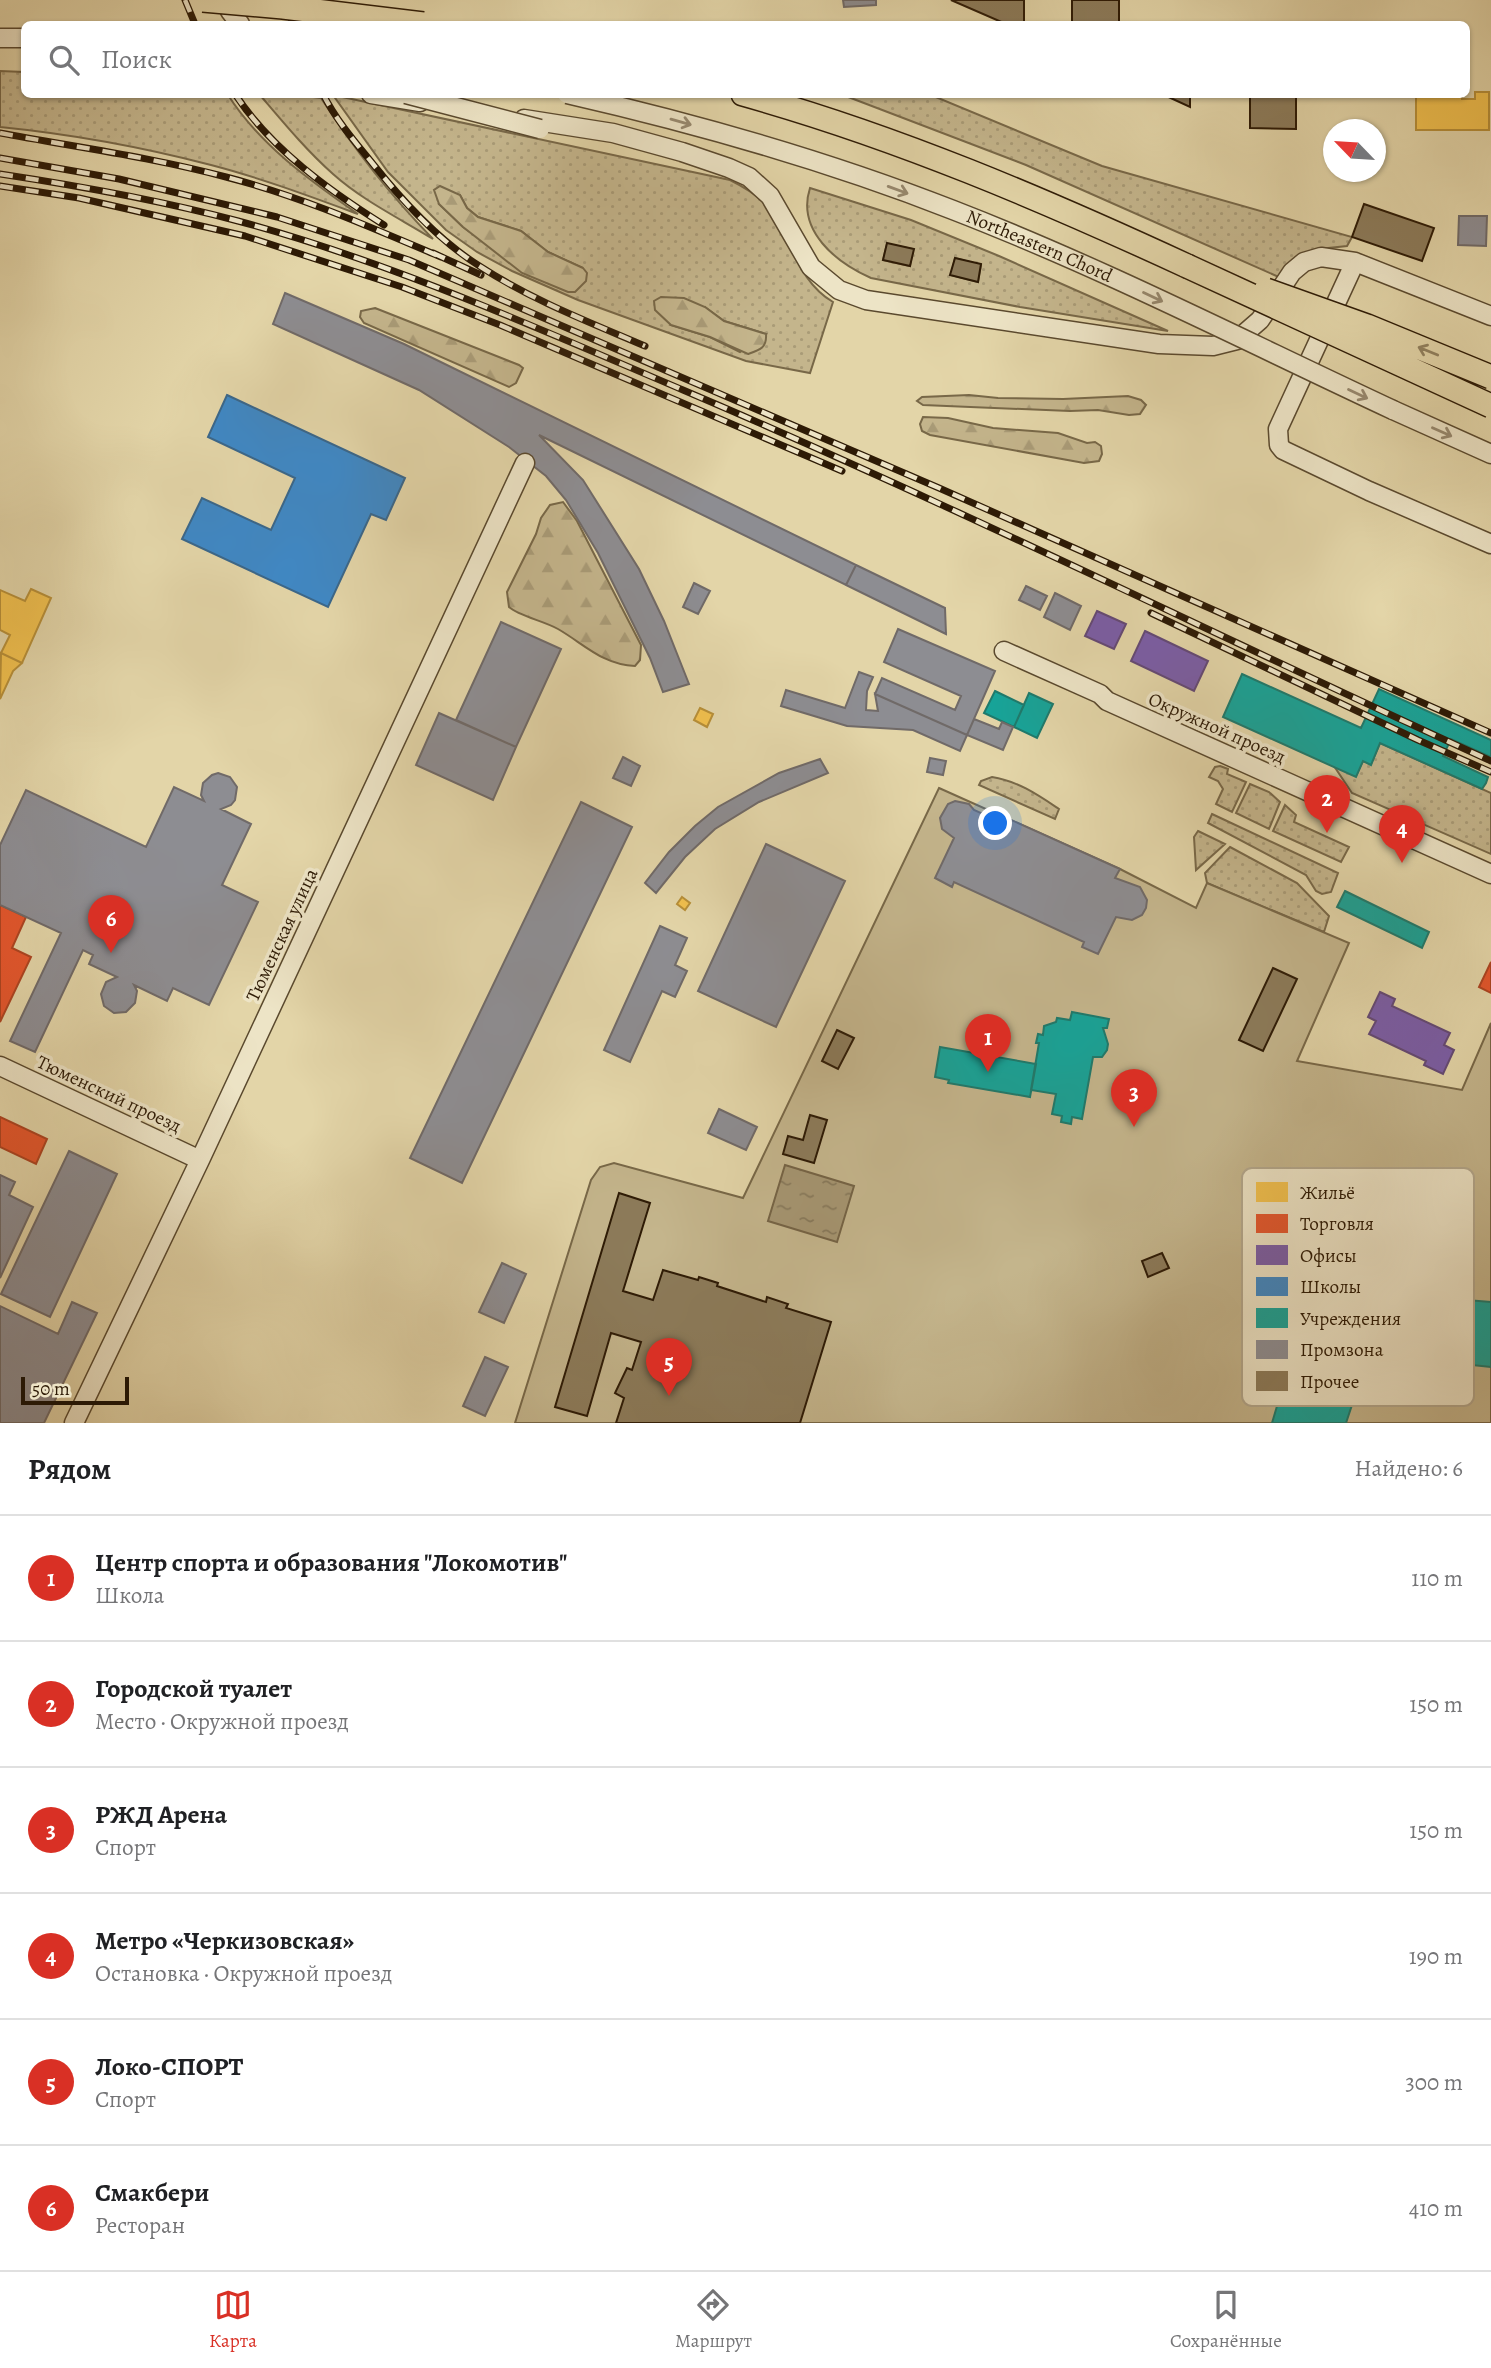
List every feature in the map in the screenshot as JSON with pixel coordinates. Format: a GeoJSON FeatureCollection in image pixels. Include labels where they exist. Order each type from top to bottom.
{"type":"FeatureCollection","features":[{"type":"Feature","properties":{"kind":"main road"},"geometry":{"type":"LineString","coordinates":[[203,0],[284,6],[400,21]]}},
{"type":"Feature","properties":{"kind":"main road"},"geometry":{"type":"LineString","coordinates":[[756,98],[872,135],[973,172],[1085,219],[1491,406]]}},
{"type":"Feature","properties":{"kind":"main road"},"geometry":{"type":"LineString","coordinates":[[1187,266],[1281,294],[1491,377]]}},
{"type":"Feature","properties":{"kind":"street"},"geometry":{"type":"LineString","coordinates":[[229,0],[230,11],[238,21]]}},
{"type":"Feature","properties":{"kind":"street"},"geometry":{"type":"LineString","coordinates":[[0,38],[21,38]]}},
{"type":"Feature","properties":{"kind":"street"},"geometry":{"type":"LineString","coordinates":[[397,98],[613,133],[729,168],[749,177],[770,196],[811,267],[823,279],[839,290],[866,300],[1159,344],[1213,346],[1237,340],[1261,320],[1292,272],[1304,262],[1321,257],[1355,262],[1491,316]]}},
{"type":"Feature","properties":{"kind":"street"},"geometry":{"type":"LineString","coordinates":[[421,98],[540,129]]}},
{"type":"Feature","properties":{"kind":"street","name":"Northeastern Chord"},"geometry":{"type":"LineString","coordinates":[[584,98],[759,143],[953,210],[1064,256],[1491,454]]}},
{"type":"Feature","properties":{"kind":"street"},"geometry":{"type":"LineString","coordinates":[[1355,262],[1278,429],[1279,445],[1283,450],[1358,486],[1491,544]]}},
{"type":"Feature","properties":{"kind":"street","name":"Тюменская улица"},"geometry":{"type":"LineString","coordinates":[[74,1423],[200,1160],[525,463]]}},
{"type":"Feature","properties":{"kind":"street","name":"Окружной проезд"},"geometry":{"type":"LineString","coordinates":[[1004,651],[1100,694],[1107,701],[1199,744],[1491,874]]}},
{"type":"Feature","properties":{"kind":"street","name":"Тюменский проезд"},"geometry":{"type":"LineString","coordinates":[[0,1066],[200,1160]]}},
{"type":"Feature","properties":{"kind":"green space"},"geometry":{"type":"Polygon","coordinates":[[[0,71],[21,72],[21,98],[230,98],[270,146],[304,175],[358,214],[267,181],[185,158],[79,137],[0,127],[0,71]]]}},
{"type":"Feature","properties":{"kind":"green space"},"geometry":{"type":"Polygon","coordinates":[[[263,98],[321,98],[373,171],[433,239],[344,183],[304,146],[263,98]]]}},
{"type":"Feature","properties":{"kind":"green space"},"geometry":{"type":"Polygon","coordinates":[[[335,98],[347,98],[730,180],[762,201],[810,281],[833,302],[810,373],[746,361],[578,300],[512,271],[477,252],[446,230],[388,172],[335,98]],[[460,195],[439,204],[463,227],[491,247],[583,268],[548,252],[521,231],[478,217],[467,208],[460,195]],[[705,307],[671,325],[710,337],[740,352],[766,334],[724,321],[705,307]]]}},
{"type":"Feature","properties":{"kind":"green space"},"geometry":{"type":"Polygon","coordinates":[[[851,98],[938,98],[1102,166],[1352,237],[1347,246],[1319,249],[1281,278],[1026,165],[851,98]]]}},
{"type":"Feature","properties":{"kind":"green space"},"geometry":{"type":"Polygon","coordinates":[[[440,186],[460,195],[467,208],[478,217],[521,231],[548,252],[583,268],[587,273],[586,281],[575,292],[568,292],[522,273],[463,227],[439,204],[434,190],[440,186]]]}},
{"type":"Feature","properties":{"kind":"green space"},"geometry":{"type":"Polygon","coordinates":[[[810,188],[911,220],[1168,331],[1020,307],[871,278],[845,264],[822,244],[809,218],[807,204],[810,188]],[[887,244],[883,260],[910,266],[913,249],[887,244]],[[955,258],[951,275],[978,282],[981,265],[955,258]]]}},
{"type":"Feature","properties":{"kind":"green space"},"geometry":{"type":"Polygon","coordinates":[[[661,297],[684,298],[705,307],[724,321],[766,334],[764,345],[748,354],[710,337],[671,325],[655,310],[654,301],[661,297]]]}},
{"type":"Feature","properties":{"kind":"green space"},"geometry":{"type":"Polygon","coordinates":[[[375,308],[519,365],[523,368],[516,383],[509,387],[364,323],[360,317],[361,311],[375,308]]]}},
{"type":"Feature","properties":{"kind":"green space"},"geometry":{"type":"Polygon","coordinates":[[[969,395],[1063,399],[1128,396],[1141,400],[1146,405],[1140,414],[1129,415],[1098,410],[923,405],[917,401],[922,397],[969,395]]]}},
{"type":"Feature","properties":{"kind":"green space"},"geometry":{"type":"Polygon","coordinates":[[[923,417],[948,418],[993,428],[1058,433],[1087,443],[1095,442],[1101,446],[1102,454],[1099,461],[1084,463],[930,435],[922,431],[920,424],[923,417]]]}},
{"type":"Feature","properties":{"kind":"green space"},"geometry":{"type":"Polygon","coordinates":[[[563,502],[577,521],[641,645],[640,660],[635,666],[603,658],[558,629],[509,607],[507,592],[536,534],[541,518],[550,505],[563,502]]]}},
{"type":"Feature","properties":{"kind":"green space"},"geometry":{"type":"Polygon","coordinates":[[[1380,743],[1491,793],[1491,854],[1352,793],[1334,766],[1356,776],[1363,761],[1371,764],[1380,743]]]}},
{"type":"Feature","properties":{"kind":"green space"},"geometry":{"type":"Polygon","coordinates":[[[1215,767],[1228,769],[1227,774],[1246,782],[1232,812],[1216,804],[1223,789],[1218,781],[1209,777],[1215,767]]]}},
{"type":"Feature","properties":{"kind":"green space"},"geometry":{"type":"Polygon","coordinates":[[[992,777],[1019,785],[1059,809],[1055,819],[979,785],[981,781],[992,777]]]}},
{"type":"Feature","properties":{"kind":"green space"},"geometry":{"type":"Polygon","coordinates":[[[1250,784],[1269,792],[1280,802],[1269,829],[1236,813],[1250,784]]]}},
{"type":"Feature","properties":{"kind":"green space"},"geometry":{"type":"Polygon","coordinates":[[[939,788],[1120,869],[1196,908],[1207,883],[1349,943],[1297,1061],[1462,1090],[1491,1023],[1491,1423],[515,1423],[591,1180],[600,1167],[614,1163],[743,1198],[939,788]]]}},
{"type":"Feature","properties":{"kind":"green space"},"geometry":{"type":"Polygon","coordinates":[[[1285,805],[1296,815],[1294,822],[1349,847],[1341,862],[1273,831],[1285,805]]]}},
{"type":"Feature","properties":{"kind":"green space"},"geometry":{"type":"Polygon","coordinates":[[[1212,814],[1338,873],[1331,892],[1322,894],[1316,891],[1306,875],[1208,823],[1212,814]]]}},
{"type":"Feature","properties":{"kind":"green space"},"geometry":{"type":"Polygon","coordinates":[[[1198,831],[1225,844],[1196,870],[1194,837],[1198,831]]]}},
{"type":"Feature","properties":{"kind":"green space"},"geometry":{"type":"Polygon","coordinates":[[[1230,847],[1297,883],[1329,916],[1324,932],[1207,883],[1205,873],[1230,847]]]}},
{"type":"Feature","properties":{"kind":"water"},"geometry":{"type":"Polygon","coordinates":[[[785,1165],[854,1186],[837,1242],[768,1221],[785,1165]]]}},
{"type":"Feature","properties":{"kind":"building: Жильё"},"geometry":{"type":"Polygon","coordinates":[[[1475,92],[1489,92],[1489,130],[1416,130],[1416,98],[1475,99],[1475,92]]]}},
{"type":"Feature","properties":{"kind":"building: Жильё"},"geometry":{"type":"Polygon","coordinates":[[[31,589],[51,598],[22,663],[1,653],[10,635],[0,630],[0,590],[25,601],[31,589]]]}},
{"type":"Feature","properties":{"kind":"building: Жильё"},"geometry":{"type":"Polygon","coordinates":[[[1,653],[22,663],[13,671],[0,699],[1,653]]]}},
{"type":"Feature","properties":{"kind":"building: Жильё"},"geometry":{"type":"Polygon","coordinates":[[[700,708],[713,714],[707,727],[694,720],[700,708]]]}},
{"type":"Feature","properties":{"kind":"building: Жильё"},"geometry":{"type":"Polygon","coordinates":[[[682,897],[690,903],[685,910],[677,904],[682,897]]]}},
{"type":"Feature","properties":{"kind":"building: Торговля"},"geometry":{"type":"Polygon","coordinates":[[[0,905],[26,917],[12,948],[31,957],[0,1022],[0,905]]]}},
{"type":"Feature","properties":{"kind":"building: Торговля"},"geometry":{"type":"Polygon","coordinates":[[[1491,962],[1491,993],[1479,987],[1491,962]]]}},
{"type":"Feature","properties":{"kind":"building: Торговля"},"geometry":{"type":"Polygon","coordinates":[[[0,1117],[47,1139],[36,1164],[0,1147],[0,1117]]]}},
{"type":"Feature","properties":{"kind":"building: Офисы"},"geometry":{"type":"Polygon","coordinates":[[[1097,611],[1126,624],[1114,649],[1085,636],[1097,611]]]}},
{"type":"Feature","properties":{"kind":"building: Офисы"},"geometry":{"type":"Polygon","coordinates":[[[1145,631],[1208,661],[1194,691],[1131,661],[1145,631]]]}},
{"type":"Feature","properties":{"kind":"building: Офисы"},"geometry":{"type":"Polygon","coordinates":[[[1380,992],[1395,999],[1392,1006],[1450,1033],[1444,1045],[1454,1050],[1443,1074],[1424,1065],[1426,1061],[1369,1034],[1376,1021],[1368,1017],[1380,992]]]}},
{"type":"Feature","properties":{"kind":"building: Школы"},"geometry":{"type":"Polygon","coordinates":[[[227,395],[405,478],[386,520],[371,514],[328,607],[182,539],[202,498],[271,530],[295,478],[208,437],[227,395]]]}},
{"type":"Feature","properties":{"kind":"building: Учреждения"},"geometry":{"type":"Polygon","coordinates":[[[1242,674],[1361,728],[1379,689],[1491,740],[1491,757],[1451,739],[1443,756],[1488,777],[1486,783],[1482,789],[1380,743],[1371,765],[1363,761],[1356,777],[1223,717],[1242,674]]]}},
{"type":"Feature","properties":{"kind":"building: Учреждения"},"geometry":{"type":"Polygon","coordinates":[[[995,691],[1024,705],[1014,727],[984,713],[995,691]]]}},
{"type":"Feature","properties":{"kind":"building: Учреждения"},"geometry":{"type":"Polygon","coordinates":[[[1029,693],[1053,704],[1037,738],[1014,727],[1029,693]]]}},
{"type":"Feature","properties":{"kind":"building: Учреждения"},"geometry":{"type":"Polygon","coordinates":[[[1345,891],[1429,932],[1422,948],[1337,907],[1345,891]]]}},
{"type":"Feature","properties":{"kind":"building: Учреждения"},"geometry":{"type":"Polygon","coordinates":[[[1072,1012],[1109,1019],[1107,1028],[1103,1028],[1107,1050],[1102,1057],[1093,1057],[1082,1119],[1072,1117],[1071,1124],[1061,1122],[1062,1116],[1052,1114],[1056,1094],[1031,1090],[1039,1043],[1036,1043],[1038,1034],[1043,1035],[1044,1026],[1056,1022],[1057,1018],[1070,1020],[1072,1012]]]}},
{"type":"Feature","properties":{"kind":"building: Учреждения"},"geometry":{"type":"Polygon","coordinates":[[[940,1047],[1036,1064],[1030,1097],[948,1083],[949,1080],[935,1077],[940,1047]]]}},
{"type":"Feature","properties":{"kind":"building: Учреждения"},"geometry":{"type":"Polygon","coordinates":[[[1474,1301],[1491,1302],[1491,1367],[1474,1365],[1474,1301]]]}},
{"type":"Feature","properties":{"kind":"building: Учреждения"},"geometry":{"type":"Polygon","coordinates":[[[1277,1406],[1352,1406],[1346,1423],[1272,1423],[1277,1406]]]}},
{"type":"Feature","properties":{"kind":"building: Промзона"},"geometry":{"type":"Polygon","coordinates":[[[843,0],[876,0],[876,5],[844,7],[843,0]]]}},
{"type":"Feature","properties":{"kind":"building: Промзона"},"geometry":{"type":"Polygon","coordinates":[[[1459,216],[1487,216],[1486,246],[1458,245],[1459,216]]]}},
{"type":"Feature","properties":{"kind":"building: Промзона"},"geometry":{"type":"Polygon","coordinates":[[[285,293],[404,344],[856,565],[846,585],[539,435],[583,480],[639,569],[664,621],[689,684],[663,692],[650,658],[598,553],[566,500],[546,476],[509,447],[419,390],[273,324],[285,293]]]}},
{"type":"Feature","properties":{"kind":"building: Промзона"},"geometry":{"type":"Polygon","coordinates":[[[856,565],[945,608],[946,634],[846,585],[856,565]]]}},
{"type":"Feature","properties":{"kind":"building: Промзона"},"geometry":{"type":"Polygon","coordinates":[[[694,583],[710,591],[698,614],[683,607],[694,583]]]}},
{"type":"Feature","properties":{"kind":"building: Промзона"},"geometry":{"type":"Polygon","coordinates":[[[1026,586],[1047,596],[1040,610],[1019,600],[1026,586]]]}},
{"type":"Feature","properties":{"kind":"building: Промзона"},"geometry":{"type":"Polygon","coordinates":[[[1055,593],[1081,606],[1070,630],[1044,617],[1055,593]]]}},
{"type":"Feature","properties":{"kind":"building: Промзона"},"geometry":{"type":"Polygon","coordinates":[[[501,622],[561,649],[516,747],[456,720],[501,622]]]}},
{"type":"Feature","properties":{"kind":"building: Промзона"},"geometry":{"type":"Polygon","coordinates":[[[898,629],[995,671],[967,735],[875,694],[882,678],[955,710],[961,696],[884,662],[898,629]]]}},
{"type":"Feature","properties":{"kind":"building: Промзона"},"geometry":{"type":"Polygon","coordinates":[[[859,672],[873,677],[867,691],[866,710],[878,711],[875,694],[967,735],[960,751],[913,730],[847,726],[781,706],[786,690],[845,708],[859,672]]]}},
{"type":"Feature","properties":{"kind":"building: Промзона"},"geometry":{"type":"Polygon","coordinates":[[[439,713],[516,747],[493,800],[416,765],[439,713]]]}},
{"type":"Feature","properties":{"kind":"building: Промзона"},"geometry":{"type":"Polygon","coordinates":[[[974,719],[999,729],[1002,722],[1013,727],[1003,750],[967,735],[974,719]]]}},
{"type":"Feature","properties":{"kind":"building: Промзона"},"geometry":{"type":"Polygon","coordinates":[[[623,757],[640,766],[631,786],[613,778],[623,757]]]}},
{"type":"Feature","properties":{"kind":"building: Промзона"},"geometry":{"type":"Polygon","coordinates":[[[930,758],[946,761],[943,775],[927,772],[930,758]]]}},
{"type":"Feature","properties":{"kind":"building: Промзона"},"geometry":{"type":"Polygon","coordinates":[[[820,759],[828,773],[759,802],[715,829],[685,857],[656,893],[645,883],[669,852],[718,807],[779,773],[820,759]]]}},
{"type":"Feature","properties":{"kind":"building: Промзона"},"geometry":{"type":"Polygon","coordinates":[[[218,773],[230,777],[237,787],[235,800],[221,809],[251,824],[222,885],[258,902],[209,1005],[173,988],[167,1001],[134,985],[137,991],[135,1003],[126,1012],[114,1013],[104,1006],[101,994],[106,982],[117,977],[89,964],[93,955],[83,950],[35,1052],[10,1041],[61,933],[0,905],[0,845],[26,790],[146,847],[174,787],[204,801],[201,795],[203,783],[218,773]]]}},
{"type":"Feature","properties":{"kind":"building: Промзона"},"geometry":{"type":"Polygon","coordinates":[[[955,801],[969,804],[974,810],[985,815],[987,809],[1120,869],[1115,878],[1140,887],[1147,900],[1142,915],[1132,920],[1116,917],[1098,954],[1082,947],[1084,942],[954,882],[952,887],[935,878],[954,838],[942,829],[940,818],[948,804],[955,801]]]}},
{"type":"Feature","properties":{"kind":"building: Промзона"},"geometry":{"type":"Polygon","coordinates":[[[581,802],[632,827],[462,1183],[410,1158],[581,802]]]}},
{"type":"Feature","properties":{"kind":"building: Промзона"},"geometry":{"type":"Polygon","coordinates":[[[766,844],[845,881],[776,1027],[698,991],[766,844]]]}},
{"type":"Feature","properties":{"kind":"building: Промзона"},"geometry":{"type":"Polygon","coordinates":[[[660,926],[687,938],[675,965],[687,971],[675,997],[662,991],[630,1062],[604,1050],[660,926]]]}},
{"type":"Feature","properties":{"kind":"building: Промзона"},"geometry":{"type":"Polygon","coordinates":[[[719,1109],[757,1127],[746,1150],[708,1133],[719,1109]]]}},
{"type":"Feature","properties":{"kind":"building: Промзона"},"geometry":{"type":"Polygon","coordinates":[[[69,1151],[117,1174],[50,1317],[1,1294],[69,1151]]]}},
{"type":"Feature","properties":{"kind":"building: Промзона"},"geometry":{"type":"Polygon","coordinates":[[[0,1175],[15,1182],[9,1195],[33,1207],[0,1278],[0,1175]]]}},
{"type":"Feature","properties":{"kind":"building: Промзона"},"geometry":{"type":"Polygon","coordinates":[[[502,1263],[526,1274],[504,1323],[479,1312],[502,1263]]]}},
{"type":"Feature","properties":{"kind":"building: Промзона"},"geometry":{"type":"Polygon","coordinates":[[[72,1302],[97,1313],[44,1423],[0,1423],[0,1306],[58,1334],[72,1302]]]}},
{"type":"Feature","properties":{"kind":"building: Промзона"},"geometry":{"type":"Polygon","coordinates":[[[485,1357],[508,1367],[485,1416],[463,1406],[485,1357]]]}},
{"type":"Feature","properties":{"kind":"building: Прочее"},"geometry":{"type":"Polygon","coordinates":[[[951,0],[1024,0],[1024,21],[999,21],[951,0]]]}},
{"type":"Feature","properties":{"kind":"building: Прочее"},"geometry":{"type":"Polygon","coordinates":[[[1072,0],[1119,0],[1119,21],[1072,21],[1072,0]]]}},
{"type":"Feature","properties":{"kind":"building: Прочее"},"geometry":{"type":"Polygon","coordinates":[[[1171,98],[1190,98],[1190,107],[1171,98]]]}},
{"type":"Feature","properties":{"kind":"building: Прочее"},"geometry":{"type":"Polygon","coordinates":[[[1250,98],[1296,98],[1296,129],[1250,128],[1250,98]]]}},
{"type":"Feature","properties":{"kind":"building: Прочее"},"geometry":{"type":"Polygon","coordinates":[[[1364,204],[1434,228],[1422,261],[1352,237],[1364,204]]]}},
{"type":"Feature","properties":{"kind":"building: Прочее"},"geometry":{"type":"Polygon","coordinates":[[[887,243],[914,249],[910,266],[883,260],[887,243]]]}},
{"type":"Feature","properties":{"kind":"building: Прочее"},"geometry":{"type":"Polygon","coordinates":[[[955,258],[981,264],[978,282],[950,275],[955,258]]]}},
{"type":"Feature","properties":{"kind":"building: Прочее"},"geometry":{"type":"Polygon","coordinates":[[[1273,968],[1297,979],[1263,1051],[1239,1040],[1273,968]]]}},
{"type":"Feature","properties":{"kind":"building: Прочее"},"geometry":{"type":"Polygon","coordinates":[[[837,1030],[854,1038],[838,1069],[822,1061],[837,1030]]]}},
{"type":"Feature","properties":{"kind":"building: Прочее"},"geometry":{"type":"Polygon","coordinates":[[[810,1115],[827,1120],[814,1163],[783,1154],[788,1136],[803,1140],[810,1115]]]}},
{"type":"Feature","properties":{"kind":"building: Прочее"},"geometry":{"type":"Polygon","coordinates":[[[619,1193],[650,1203],[623,1291],[653,1300],[663,1270],[698,1280],[699,1277],[718,1283],[717,1286],[766,1302],[767,1297],[788,1304],[786,1308],[831,1322],[800,1423],[616,1423],[624,1398],[615,1393],[627,1368],[632,1370],[641,1342],[611,1333],[587,1416],[555,1407],[619,1193]]]}},
{"type":"Feature","properties":{"kind":"building: Прочее"},"geometry":{"type":"Polygon","coordinates":[[[1162,1253],[1169,1268],[1148,1277],[1142,1261],[1162,1253]]]}},
{"type":"Feature","properties":{"kind":"railway"},"geometry":{"type":"LineString","coordinates":[[185,0],[194,21]]}},
{"type":"Feature","properties":{"kind":"railway"},"geometry":{"type":"LineString","coordinates":[[285,0],[292,21]]}},
{"type":"Feature","properties":{"kind":"railway"},"geometry":{"type":"LineString","coordinates":[[238,98],[284,151],[343,198],[384,225]]}},
{"type":"Feature","properties":{"kind":"railway"},"geometry":{"type":"LineString","coordinates":[[325,98],[346,130],[385,179],[423,220],[466,257],[520,290],[645,346]]}},
{"type":"Feature","properties":{"kind":"railway"},"geometry":{"type":"LineString","coordinates":[[0,133],[170,164],[254,185],[335,213],[441,257]]}},
{"type":"Feature","properties":{"kind":"railway"},"geometry":{"type":"LineString","coordinates":[[0,158],[119,179],[277,217],[409,260],[939,488],[1491,733]]}},
{"type":"Feature","properties":{"kind":"railway"},"geometry":{"type":"LineString","coordinates":[[0,174],[179,206],[295,237],[408,276],[785,434],[1491,761]]}},
{"type":"Feature","properties":{"kind":"railway"},"geometry":{"type":"LineString","coordinates":[[0,186],[79,198],[245,236],[402,287],[500,325],[842,471]]}},
{"type":"Feature","properties":{"kind":"railway"},"geometry":{"type":"LineString","coordinates":[[433,253],[481,275]]}},
{"type":"Feature","properties":{"kind":"railway"},"geometry":{"type":"LineString","coordinates":[[1151,613],[1491,772]]}},
{"type":"Feature","properties":{"kind":"place","name":"Городской туалет"},"geometry":{"type":"Point","coordinates":[1327,833]}},
{"type":"Feature","properties":{"kind":"place","name":"Метро «Черкизовская»"},"geometry":{"type":"Point","coordinates":[1402,863]}},
{"type":"Feature","properties":{"kind":"place","name":"Смакбери"},"geometry":{"type":"Point","coordinates":[111,953]}},
{"type":"Feature","properties":{"kind":"place","name":"Центр спорта и образования \"Локомотив\""},"geometry":{"type":"Point","coordinates":[988,1072]}},
{"type":"Feature","properties":{"kind":"place","name":"РЖД Арена"},"geometry":{"type":"Point","coordinates":[1134,1127]}},
{"type":"Feature","properties":{"kind":"place","name":"Локо-СПОРТ"},"geometry":{"type":"Point","coordinates":[669,1396]}}]}
